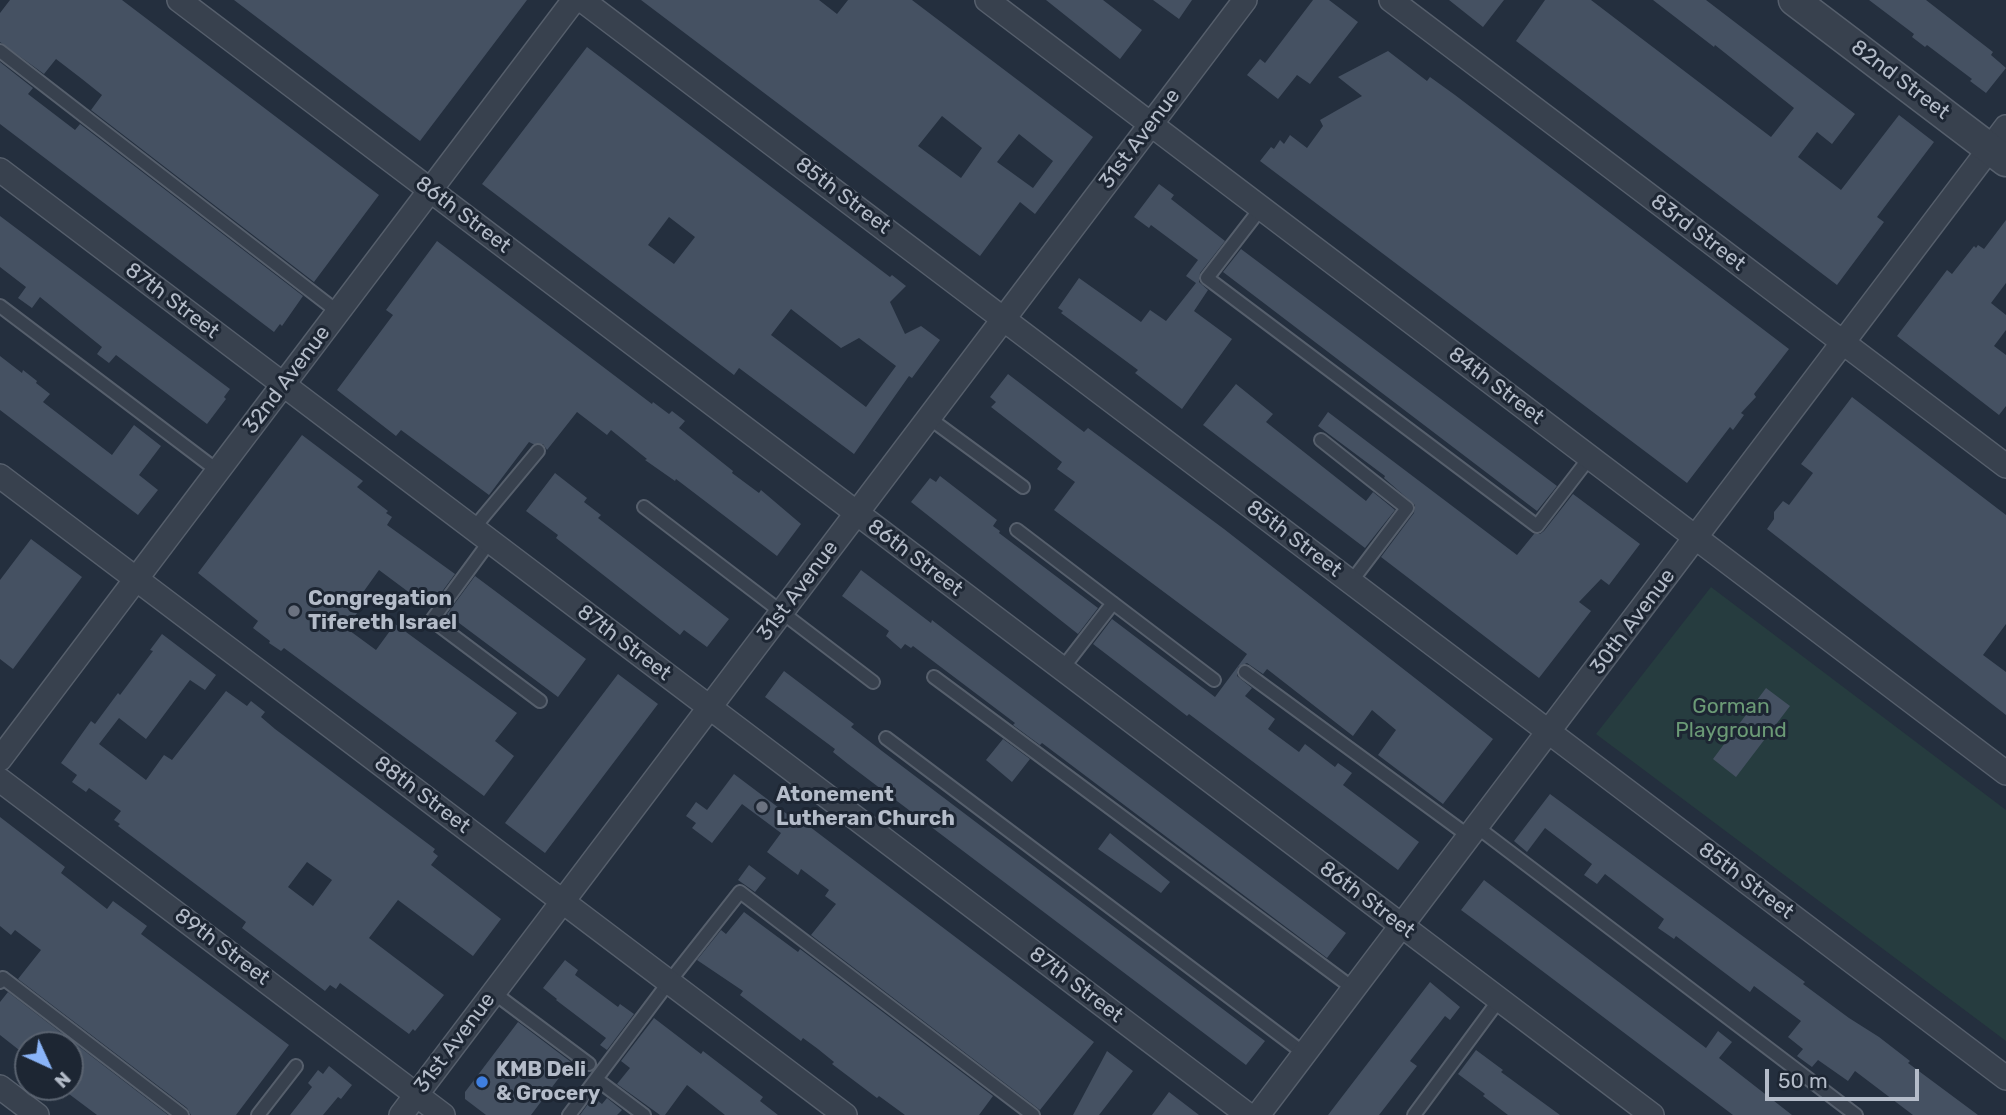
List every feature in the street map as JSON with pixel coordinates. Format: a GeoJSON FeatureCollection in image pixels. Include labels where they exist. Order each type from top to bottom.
{"type":"FeatureCollection","features":[{"type":"Feature","properties":{"kind":"street","name":"86th Street"},"geometry":{"type":"LineString","coordinates":[[179,0],[1652,1115]]}},
{"type":"Feature","properties":{"kind":"street","name":"32nd Avenue"},"geometry":{"type":"LineString","coordinates":[[0,759],[574,0]]}},
{"type":"Feature","properties":{"kind":"street","name":"85th Street"},"geometry":{"type":"LineString","coordinates":[[582,0],[2006,1078]]}},
{"type":"Feature","properties":{"kind":"street","name":"84th Street"},"geometry":{"type":"LineString","coordinates":[[987,0],[2006,772]]}},
{"type":"Feature","properties":{"kind":"street","name":"31st Avenue"},"geometry":{"type":"LineString","coordinates":[[401,1115],[1245,0]]}},
{"type":"Feature","properties":{"kind":"street","name":"83rd Street"},"geometry":{"type":"LineString","coordinates":[[1391,0],[2006,466]]}},
{"type":"Feature","properties":{"kind":"street","name":"82nd Street"},"geometry":{"type":"LineString","coordinates":[[1794,0],[2001,145]]}},
{"type":"Feature","properties":{"kind":"street","name":"30th Avenue"},"geometry":{"type":"LineString","coordinates":[[1258,1115],[1843,343],[2001,145]]}},
{"type":"Feature","properties":{"kind":"street","name":"87th Street"},"geometry":{"type":"LineString","coordinates":[[0,170],[1248,1115]]}},
{"type":"Feature","properties":{"kind":"street","name":"88th Street"},"geometry":{"type":"LineString","coordinates":[[0,476],[845,1115]]}},
{"type":"Feature","properties":{"kind":"street","name":"89th Street"},"geometry":{"type":"LineString","coordinates":[[0,780],[443,1115]]}},
{"type":"Feature","properties":{"kind":"street"},"geometry":{"type":"LineString","coordinates":[[0,1087],[37,1115]]}},
{"type":"Feature","properties":{"kind":"lane"},"geometry":{"type":"LineString","coordinates":[[0,51],[338,312]]}},
{"type":"Feature","properties":{"kind":"lane"},"geometry":{"type":"LineString","coordinates":[[1261,208],[1207,278],[1537,526],[1590,457]]}},
{"type":"Feature","properties":{"kind":"lane"},"geometry":{"type":"LineString","coordinates":[[0,306],[218,471]]}},
{"type":"Feature","properties":{"kind":"lane"},"geometry":{"type":"LineString","coordinates":[[929,418],[1023,487]]}},
{"type":"Feature","properties":{"kind":"lane"},"geometry":{"type":"LineString","coordinates":[[1321,440],[1407,508],[1351,582]]}},
{"type":"Feature","properties":{"kind":"lane"},"geometry":{"type":"LineString","coordinates":[[538,451],[482,535],[432,620],[540,701]]}},
{"type":"Feature","properties":{"kind":"lane"},"geometry":{"type":"LineString","coordinates":[[644,507],[873,682]]}},
{"type":"Feature","properties":{"kind":"lane"},"geometry":{"type":"LineString","coordinates":[[1017,530],[1214,680]]}},
{"type":"Feature","properties":{"kind":"lane"},"geometry":{"type":"LineString","coordinates":[[1062,669],[1113,603]]}},
{"type":"Feature","properties":{"kind":"lane"},"geometry":{"type":"LineString","coordinates":[[1245,672],[1473,832],[1856,1115]]}},
{"type":"Feature","properties":{"kind":"lane"},"geometry":{"type":"LineString","coordinates":[[933,677],[1354,989]]}},
{"type":"Feature","properties":{"kind":"lane"},"geometry":{"type":"LineString","coordinates":[[886,738],[1305,1054]]}},
{"type":"Feature","properties":{"kind":"lane"},"geometry":{"type":"LineString","coordinates":[[569,1115],[740,892],[1033,1115]]}},
{"type":"Feature","properties":{"kind":"lane"},"geometry":{"type":"LineString","coordinates":[[0,982],[3,978],[182,1115]]}},
{"type":"Feature","properties":{"kind":"lane"},"geometry":{"type":"LineString","coordinates":[[494,993],[589,1064]]}},
{"type":"Feature","properties":{"kind":"lane"},"geometry":{"type":"LineString","coordinates":[[1414,1115],[1499,1000]]}},
{"type":"Feature","properties":{"kind":"lane"},"geometry":{"type":"LineString","coordinates":[[258,1115],[296,1066]]}},
{"type":"Feature","properties":{"kind":"lane"},"geometry":{"type":"LineString","coordinates":[[596,1079],[644,1115]]}},
{"type":"Feature","properties":{"kind":"green space","name":"Gorman Playground"},"geometry":{"type":"Polygon","coordinates":[[[1711,587],[2006,810],[2006,1041],[1596,734],[1711,587]]]}},
{"type":"Feature","properties":{"kind":"building"},"geometry":{"type":"Polygon","coordinates":[[[10,0],[122,0],[379,195],[314,282],[91,110],[102,95],[56,59],[44,74],[0,42],[0,13],[10,0]]]}},
{"type":"Feature","properties":{"kind":"building"},"geometry":{"type":"Polygon","coordinates":[[[234,0],[527,0],[420,141],[234,0]]]}},
{"type":"Feature","properties":{"kind":"building"},"geometry":{"type":"Polygon","coordinates":[[[641,0],[819,0],[837,14],[848,0],[912,0],[1093,137],[1035,214],[1020,202],[980,256],[641,0]],[[942,116],[918,146],[961,178],[982,148],[942,116]],[[1019,134],[997,162],[1033,188],[1053,161],[1019,134]]]}},
{"type":"Feature","properties":{"kind":"building"},"geometry":{"type":"Polygon","coordinates":[[[1046,0],[1103,0],[1142,30],[1120,59],[1046,0]]]}},
{"type":"Feature","properties":{"kind":"building"},"geometry":{"type":"Polygon","coordinates":[[[1153,0],[1192,0],[1179,19],[1153,0]]]}},
{"type":"Feature","properties":{"kind":"building"},"geometry":{"type":"Polygon","coordinates":[[[1313,0],[1329,0],[1358,22],[1310,84],[1297,75],[1278,99],[1247,75],[1260,59],[1265,63],[1313,0]]]}},
{"type":"Feature","properties":{"kind":"building"},"geometry":{"type":"Polygon","coordinates":[[[1449,0],[1504,0],[1483,27],[1449,0]]]}},
{"type":"Feature","properties":{"kind":"building"},"geometry":{"type":"Polygon","coordinates":[[[1545,0],[1591,0],[1771,137],[1794,108],[1653,0],[1706,0],[1855,114],[1832,144],[1817,132],[1798,157],[1841,190],[1899,115],[1934,142],[1877,217],[1884,222],[1837,285],[1516,41],[1545,0]]]}},
{"type":"Feature","properties":{"kind":"building"},"geometry":{"type":"Polygon","coordinates":[[[1869,0],[1926,0],[1993,52],[1991,55],[2006,68],[1986,93],[1970,81],[1972,79],[1927,45],[1925,47],[1912,37],[1914,34],[1869,0]]]}},
{"type":"Feature","properties":{"kind":"building"},"geometry":{"type":"Polygon","coordinates":[[[587,47],[890,277],[892,275],[906,286],[890,302],[905,334],[921,326],[940,340],[912,378],[909,376],[854,454],[739,368],[734,375],[482,184],[587,47]],[[669,217],[648,245],[674,264],[695,237],[669,217]],[[791,309],[771,335],[866,407],[896,366],[859,338],[841,348],[791,309]]]}},
{"type":"Feature","properties":{"kind":"building"},"geometry":{"type":"Polygon","coordinates":[[[1388,51],[1427,81],[1430,77],[1455,95],[1789,349],[1754,394],[1756,397],[1741,413],[1744,415],[1733,430],[1730,427],[1687,483],[1260,161],[1271,147],[1274,149],[1280,140],[1284,144],[1290,135],[1307,148],[1323,126],[1320,120],[1362,96],[1338,77],[1388,51]]]}},
{"type":"Feature","properties":{"kind":"building"},"geometry":{"type":"Polygon","coordinates":[[[0,62],[33,88],[28,94],[75,130],[80,124],[303,296],[282,326],[280,324],[274,332],[0,124],[0,62]]]}},
{"type":"Feature","properties":{"kind":"building"},"geometry":{"type":"Polygon","coordinates":[[[1159,184],[1174,195],[1171,199],[1225,241],[1200,273],[1199,282],[1208,290],[1194,311],[1232,339],[1182,409],[1135,373],[1138,370],[1061,313],[1063,311],[1058,308],[1079,278],[1141,322],[1150,310],[1166,321],[1196,283],[1186,276],[1198,260],[1151,225],[1149,228],[1134,217],[1159,184]]]}},
{"type":"Feature","properties":{"kind":"building"},"geometry":{"type":"Polygon","coordinates":[[[0,216],[230,389],[224,397],[226,399],[207,424],[116,355],[109,363],[97,354],[102,347],[40,297],[32,308],[18,298],[26,287],[0,267],[0,216]]]}},
{"type":"Feature","properties":{"kind":"building"},"geometry":{"type":"Polygon","coordinates":[[[2006,220],[2006,283],[1991,303],[2006,315],[2006,330],[1994,346],[2006,355],[2006,406],[1999,415],[1897,336],[1947,270],[1952,274],[1974,246],[1976,248],[1978,245],[1984,249],[2006,220]]]}},
{"type":"Feature","properties":{"kind":"building"},"geometry":{"type":"Polygon","coordinates":[[[437,241],[652,404],[653,402],[669,414],[672,411],[685,421],[679,428],[733,471],[732,473],[759,493],[761,490],[801,524],[777,556],[676,479],[675,481],[645,460],[647,459],[611,430],[607,435],[577,412],[547,450],[543,444],[529,442],[489,495],[401,430],[396,436],[337,390],[393,315],[386,310],[437,241]]]}},
{"type":"Feature","properties":{"kind":"building"},"geometry":{"type":"Polygon","coordinates":[[[1241,249],[1557,486],[1537,511],[1223,272],[1241,249]]]}},
{"type":"Feature","properties":{"kind":"building"},"geometry":{"type":"Polygon","coordinates":[[[0,356],[22,373],[23,370],[50,394],[43,402],[112,455],[134,425],[161,446],[139,475],[158,490],[138,515],[0,410],[0,356]]]}},
{"type":"Feature","properties":{"kind":"building"},"geometry":{"type":"Polygon","coordinates":[[[1008,374],[1084,432],[1088,428],[1224,529],[1493,739],[1443,804],[1378,755],[1396,730],[1372,710],[1353,736],[1267,669],[1263,674],[1247,663],[1238,667],[1237,676],[1252,688],[1245,696],[1275,719],[1268,729],[1299,752],[1305,744],[1335,767],[1338,763],[1352,773],[1343,785],[1419,842],[1398,870],[1093,644],[1112,619],[1215,697],[1247,654],[1054,510],[1075,482],[1057,469],[1062,462],[991,407],[996,402],[990,397],[1008,374]]]}},
{"type":"Feature","properties":{"kind":"building"},"geometry":{"type":"Polygon","coordinates":[[[1236,384],[1273,414],[1266,422],[1366,501],[1373,492],[1395,510],[1365,548],[1203,425],[1236,384]]]}},
{"type":"Feature","properties":{"kind":"building"},"geometry":{"type":"Polygon","coordinates":[[[1852,397],[2006,515],[2006,624],[1983,655],[2006,672],[2006,715],[1767,529],[1774,519],[1774,512],[1783,501],[1789,505],[1813,473],[1801,464],[1852,397]]]}},
{"type":"Feature","properties":{"kind":"building"},"geometry":{"type":"Polygon","coordinates":[[[1328,412],[1517,555],[1534,534],[1544,531],[1573,494],[1640,544],[1609,585],[1601,579],[1579,602],[1591,611],[1539,678],[1381,557],[1414,513],[1415,505],[1384,478],[1385,476],[1318,426],[1328,412]]]}},
{"type":"Feature","properties":{"kind":"building"},"geometry":{"type":"Polygon","coordinates":[[[302,435],[363,481],[357,487],[392,517],[387,525],[455,574],[430,608],[379,570],[354,605],[360,609],[346,628],[376,650],[395,624],[517,713],[495,741],[514,756],[484,796],[284,648],[281,651],[269,643],[270,641],[253,628],[258,621],[198,573],[302,435]]]}},
{"type":"Feature","properties":{"kind":"building"},"geometry":{"type":"Polygon","coordinates":[[[555,473],[587,498],[584,502],[601,515],[598,518],[729,619],[707,647],[684,630],[680,635],[556,538],[558,535],[526,511],[555,473]]]}},
{"type":"Feature","properties":{"kind":"building"},"geometry":{"type":"Polygon","coordinates":[[[940,476],[997,520],[993,526],[999,533],[1098,608],[1078,634],[911,502],[930,478],[936,482],[940,476]]]}},
{"type":"Feature","properties":{"kind":"building"},"geometry":{"type":"Polygon","coordinates":[[[31,539],[82,577],[13,669],[0,659],[0,580],[31,539]]]}},
{"type":"Feature","properties":{"kind":"building"},"geometry":{"type":"Polygon","coordinates":[[[861,570],[931,623],[932,620],[1346,933],[1327,958],[1042,743],[1040,745],[1013,725],[1015,723],[913,646],[911,648],[905,644],[901,649],[886,636],[889,631],[842,596],[861,570]]]}},
{"type":"Feature","properties":{"kind":"building"},"geometry":{"type":"Polygon","coordinates":[[[475,576],[586,659],[558,697],[447,614],[475,576]]]}},
{"type":"Feature","properties":{"kind":"building"},"geometry":{"type":"Polygon","coordinates":[[[162,634],[216,675],[205,690],[190,680],[146,739],[119,718],[99,744],[146,780],[164,755],[172,760],[226,691],[247,706],[251,701],[265,712],[261,717],[275,729],[435,849],[433,852],[438,856],[431,865],[501,919],[473,956],[398,900],[369,938],[444,995],[415,1031],[413,1029],[409,1034],[340,983],[336,989],[330,985],[325,991],[242,928],[246,922],[118,826],[120,824],[114,820],[121,811],[89,788],[86,792],[72,782],[77,775],[61,763],[91,721],[95,724],[118,693],[120,695],[153,651],[150,650],[162,634]],[[307,862],[288,887],[313,906],[332,880],[307,862]]]}},
{"type":"Feature","properties":{"kind":"building"},"geometry":{"type":"Polygon","coordinates":[[[784,671],[854,724],[851,727],[882,751],[1265,1041],[1246,1065],[848,764],[833,752],[835,749],[765,697],[784,671]]]}},
{"type":"Feature","properties":{"kind":"building"},"geometry":{"type":"Polygon","coordinates":[[[618,674],[658,704],[545,853],[505,823],[618,674]]]}},
{"type":"Feature","properties":{"kind":"building"},"geometry":{"type":"Polygon","coordinates":[[[1766,688],[1790,706],[1736,777],[1713,759],[1766,688]]]}},
{"type":"Feature","properties":{"kind":"building"},"geometry":{"type":"Polygon","coordinates":[[[1003,739],[1030,759],[1012,782],[986,760],[1003,739]]]}},
{"type":"Feature","properties":{"kind":"building"},"geometry":{"type":"Polygon","coordinates":[[[734,774],[787,814],[789,811],[1094,1042],[1040,1110],[811,935],[836,904],[825,896],[829,890],[801,869],[798,875],[767,852],[781,833],[742,804],[712,843],[692,828],[696,823],[686,816],[696,802],[707,810],[734,774]]]}},
{"type":"Feature","properties":{"kind":"building"},"geometry":{"type":"Polygon","coordinates":[[[1550,794],[1805,982],[1803,984],[1849,1018],[1879,1037],[1910,1061],[1908,1063],[1978,1115],[1913,1115],[1855,1071],[1848,1081],[1818,1060],[1812,1067],[1797,1056],[1803,1049],[1788,1037],[1801,1021],[1754,986],[1750,992],[1676,936],[1674,939],[1658,928],[1664,919],[1605,874],[1597,884],[1584,875],[1592,864],[1545,828],[1527,852],[1514,841],[1550,794]]]}},
{"type":"Feature","properties":{"kind":"building"},"geometry":{"type":"Polygon","coordinates":[[[0,817],[65,867],[61,873],[107,909],[113,901],[147,926],[141,934],[289,1045],[236,1115],[191,1115],[187,1108],[18,979],[41,950],[15,930],[11,935],[0,926],[0,817]]]}},
{"type":"Feature","properties":{"kind":"building"},"geometry":{"type":"Polygon","coordinates":[[[1110,833],[1170,882],[1161,893],[1098,849],[1110,833]]]}},
{"type":"Feature","properties":{"kind":"building"},"geometry":{"type":"Polygon","coordinates":[[[749,865],[766,878],[755,892],[738,880],[749,865]]]}},
{"type":"Feature","properties":{"kind":"building"},"geometry":{"type":"Polygon","coordinates":[[[1484,880],[1706,1048],[1718,1031],[1732,1042],[1719,1058],[1792,1115],[1733,1115],[1461,910],[1484,880]]]}},
{"type":"Feature","properties":{"kind":"building"},"geometry":{"type":"Polygon","coordinates":[[[744,912],[798,952],[800,949],[993,1096],[979,1115],[905,1115],[879,1096],[877,1098],[832,1064],[834,1062],[818,1049],[803,1038],[801,1041],[740,995],[743,991],[697,960],[721,930],[726,934],[744,912]]]}},
{"type":"Feature","properties":{"kind":"building"},"geometry":{"type":"Polygon","coordinates":[[[565,960],[578,970],[575,975],[618,1007],[620,1004],[634,1014],[607,1050],[600,1045],[606,1038],[543,988],[565,960]]]}},
{"type":"Feature","properties":{"kind":"building"},"geometry":{"type":"Polygon","coordinates":[[[1430,982],[1460,1007],[1450,1020],[1445,1016],[1410,1061],[1417,1066],[1379,1115],[1328,1115],[1430,982]]]}},
{"type":"Feature","properties":{"kind":"building"},"geometry":{"type":"Polygon","coordinates":[[[8,992],[59,1031],[14,1031],[14,1046],[0,1035],[0,1002],[8,992]]]}},
{"type":"Feature","properties":{"kind":"building"},"geometry":{"type":"Polygon","coordinates":[[[654,1018],[763,1097],[760,1101],[778,1115],[725,1115],[687,1085],[665,1115],[660,1115],[617,1084],[630,1068],[621,1061],[654,1018]]]}},
{"type":"Feature","properties":{"kind":"building"},"geometry":{"type":"Polygon","coordinates":[[[518,1022],[571,1062],[531,1115],[486,1115],[465,1099],[465,1092],[518,1022]]]}},
{"type":"Feature","properties":{"kind":"building"},"geometry":{"type":"Polygon","coordinates":[[[84,1050],[168,1115],[97,1115],[78,1101],[84,1101],[84,1050]]]}},
{"type":"Feature","properties":{"kind":"building"},"geometry":{"type":"Polygon","coordinates":[[[1476,1050],[1560,1115],[1508,1115],[1483,1096],[1485,1094],[1458,1074],[1476,1050]]]}},
{"type":"Feature","properties":{"kind":"building"},"geometry":{"type":"Polygon","coordinates":[[[1107,1051],[1133,1071],[1099,1115],[1073,1115],[1107,1051]]]}},
{"type":"Feature","properties":{"kind":"building"},"geometry":{"type":"Polygon","coordinates":[[[329,1066],[352,1085],[341,1099],[338,1097],[323,1115],[290,1115],[312,1087],[308,1083],[318,1070],[323,1074],[329,1066]]]}},
{"type":"Feature","properties":{"kind":"building"},"geometry":{"type":"Polygon","coordinates":[[[1169,1092],[1199,1115],[1152,1115],[1169,1092]]]}},
{"type":"Feature","properties":{"kind":"building"},"geometry":{"type":"Polygon","coordinates":[[[593,1097],[602,1104],[607,1098],[622,1110],[617,1115],[580,1115],[593,1097]]]}},
{"type":"Feature","properties":{"kind":"place","name":"Congregation Tifereth Israel"},"geometry":{"type":"Point","coordinates":[294,611]}},
{"type":"Feature","properties":{"kind":"place","name":"Atonement Lutheran Church"},"geometry":{"type":"Point","coordinates":[762,807]}},
{"type":"Feature","properties":{"kind":"place","name":"KMB Deli & Grocery"},"geometry":{"type":"Point","coordinates":[482,1082]}}]}
